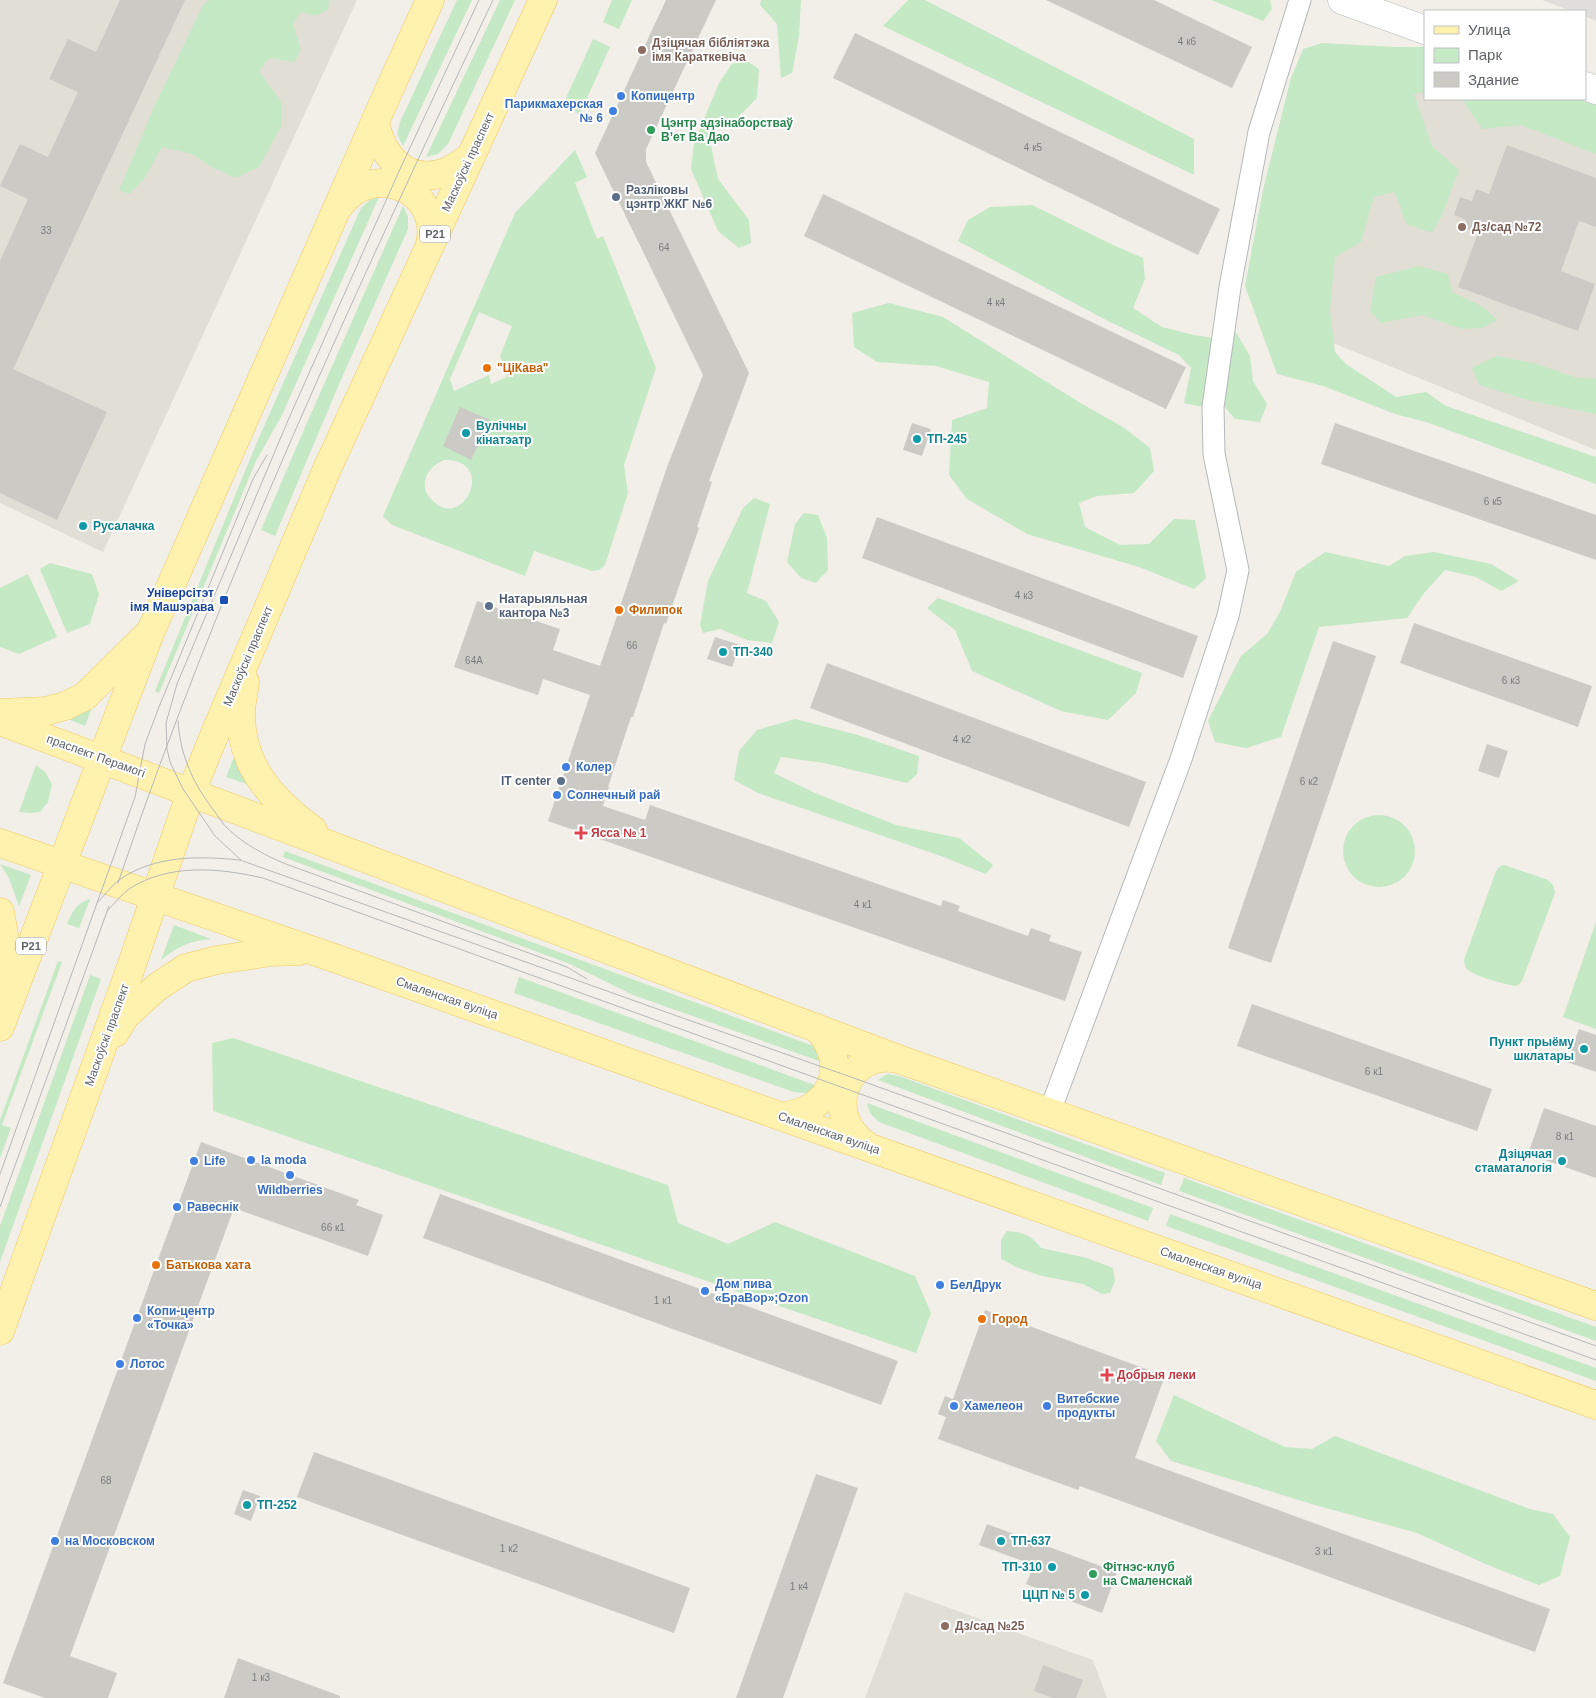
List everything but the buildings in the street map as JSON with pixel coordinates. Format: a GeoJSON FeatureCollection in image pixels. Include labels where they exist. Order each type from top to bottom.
{"type":"FeatureCollection","features":[{"type":"Feature","properties":{"kind":"main road","name":"Р21"},"geometry":{"type":"LineString","coordinates":[[0,1027],[150,633],[430,0]]}},
{"type":"Feature","properties":{"kind":"main road","name":"Маскоўскі праспект"},"geometry":{"type":"LineString","coordinates":[[0,1331],[192,792],[327,469],[469,158],[544,0]]}},
{"type":"Feature","properties":{"kind":"main road"},"geometry":{"type":"LineString","coordinates":[[376,121],[382,145],[388,156],[396,164],[407,170],[419,174],[432,175],[444,172],[469,158]]}},
{"type":"Feature","properties":{"kind":"main road"},"geometry":{"type":"LineString","coordinates":[[334,214],[347,196],[367,184],[389,183],[400,186],[419,199],[425,208],[431,230],[427,252]]}},
{"type":"Feature","properties":{"kind":"main road"},"geometry":{"type":"LineString","coordinates":[[0,713],[46,711],[65,706],[84,697],[150,633]]}},
{"type":"Feature","properties":{"kind":"main road"},"geometry":{"type":"LineString","coordinates":[[249,654],[241,713],[245,742],[250,760],[272,796],[334,846]]}},
{"type":"Feature","properties":{"kind":"main road","name":"праспект Перамогі"},"geometry":{"type":"LineString","coordinates":[[0,721],[192,792]]}},
{"type":"Feature","properties":{"kind":"main road"},"geometry":{"type":"LineString","coordinates":[[192,792],[904,1060],[1596,1306]]}},
{"type":"Feature","properties":{"kind":"main road"},"geometry":{"type":"LineString","coordinates":[[0,843],[62,864]]}},
{"type":"Feature","properties":{"kind":"main road","name":"Смаленская вуліца"},"geometry":{"type":"LineString","coordinates":[[62,864],[783,1116],[1596,1405]]}},
{"type":"Feature","properties":{"kind":"main road"},"geometry":{"type":"LineString","coordinates":[[0,912],[4,940],[0,1018]]}},
{"type":"Feature","properties":{"kind":"main road"},"geometry":{"type":"LineString","coordinates":[[98,1060],[125,1016],[157,988],[186,968],[217,960],[271,952],[313,951]]}},
{"type":"Feature","properties":{"kind":"main road"},"geometry":{"type":"LineString","coordinates":[[783,1116],[805,1112],[815,1106],[823,1098],[831,1083],[834,1067],[833,1056],[824,1036],[817,1028]]}},
{"type":"Feature","properties":{"kind":"main road"},"geometry":{"type":"LineString","coordinates":[[868,1146],[857,1139],[849,1130],[844,1118],[842,1100],[848,1082],[856,1071],[866,1064],[885,1058],[904,1060]]}},
{"type":"Feature","properties":{"kind":"street"},"geometry":{"type":"LineString","coordinates":[[1050,1111],[1181,759],[1228,616],[1238,570],[1214,454],[1213,407],[1230,287],[1259,132],[1300,0]]}},
{"type":"Feature","properties":{"kind":"street"},"geometry":{"type":"LineString","coordinates":[[1342,0],[1424,30]]}},
{"type":"Feature","properties":{"kind":"shaded area"},"geometry":{"type":"Polygon","coordinates":[[[0,0],[357,0],[103,552],[0,503],[0,0]]]}},
{"type":"Feature","properties":{"kind":"shaded area"},"geometry":{"type":"Polygon","coordinates":[[[1542,0],[1596,0],[1596,21],[1586,16],[1586,10],[1568,10],[1542,0]]]}},
{"type":"Feature","properties":{"kind":"shaded area","name":"Дз/сад №72"},"geometry":{"type":"Polygon","coordinates":[[[1424,70],[1424,100],[1514,100],[1596,129],[1596,450],[1291,326],[1424,70]]]}},
{"type":"Feature","properties":{"kind":"shaded area","name":"Дз/сад №25"},"geometry":{"type":"Polygon","coordinates":[[[905,1592],[1093,1660],[1107,1698],[865,1698],[905,1592]]]}},
{"type":"Feature","properties":{"kind":"green space"},"geometry":{"type":"Polygon","coordinates":[[[209,0],[329,0],[328,10],[316,16],[301,12],[293,24],[301,50],[294,62],[269,58],[259,71],[281,101],[281,126],[259,167],[236,178],[211,167],[192,154],[162,147],[144,179],[129,194],[119,190],[155,105],[203,5],[209,0]]]}},
{"type":"Feature","properties":{"kind":"green space"},"geometry":{"type":"Polygon","coordinates":[[[457,0],[472,0],[403,146],[397,134],[400,122],[457,0]]]}},
{"type":"Feature","properties":{"kind":"green space"},"geometry":{"type":"Polygon","coordinates":[[[500,0],[515,0],[448,144],[438,154],[426,157],[500,0]]]}},
{"type":"Feature","properties":{"kind":"green space"},"geometry":{"type":"Polygon","coordinates":[[[612,0],[632,0],[619,29],[603,22],[612,0]]]}},
{"type":"Feature","properties":{"kind":"green space"},"geometry":{"type":"Polygon","coordinates":[[[761,0],[801,0],[799,36],[792,73],[781,78],[777,24],[760,5],[761,0]]]}},
{"type":"Feature","properties":{"kind":"green space"},"geometry":{"type":"Polygon","coordinates":[[[908,0],[925,0],[1194,139],[1194,175],[883,26],[908,0]]]}},
{"type":"Feature","properties":{"kind":"green space"},"geometry":{"type":"Polygon","coordinates":[[[1211,0],[1270,0],[1272,9],[1263,21],[1211,0]]]}},
{"type":"Feature","properties":{"kind":"green space"},"geometry":{"type":"Polygon","coordinates":[[[593,39],[610,47],[579,116],[566,98],[593,39]]]}},
{"type":"Feature","properties":{"kind":"green space"},"geometry":{"type":"Polygon","coordinates":[[[1322,43],[1424,47],[1424,92],[1414,94],[1432,146],[1459,170],[1442,215],[1432,233],[1406,224],[1395,192],[1374,197],[1361,242],[1335,257],[1330,310],[1335,352],[1346,364],[1396,397],[1426,392],[1446,406],[1596,457],[1596,484],[1429,423],[1395,414],[1323,386],[1277,374],[1245,286],[1263,190],[1291,78],[1303,49],[1322,43]]]}},
{"type":"Feature","properties":{"kind":"green space"},"geometry":{"type":"Polygon","coordinates":[[[744,59],[759,69],[757,98],[737,118],[716,125],[709,137],[718,179],[749,220],[751,243],[739,248],[718,231],[691,169],[694,143],[719,83],[732,64],[744,59]]]}},
{"type":"Feature","properties":{"kind":"green space"},"geometry":{"type":"Polygon","coordinates":[[[1463,100],[1581,100],[1596,105],[1596,154],[1520,125],[1482,129],[1463,100]]]}},
{"type":"Feature","properties":{"kind":"green space"},"geometry":{"type":"Polygon","coordinates":[[[575,150],[587,177],[575,183],[597,239],[603,236],[656,368],[624,465],[628,493],[605,565],[599,570],[592,571],[534,551],[525,576],[392,525],[383,516],[515,213],[575,150]],[[479,312],[450,379],[454,391],[489,375],[491,384],[507,377],[500,356],[512,326],[479,312]],[[444,460],[429,472],[426,477],[425,489],[432,500],[444,508],[455,508],[464,502],[470,492],[472,481],[469,470],[460,463],[444,460]]]}},
{"type":"Feature","properties":{"kind":"green space"},"geometry":{"type":"Polygon","coordinates":[[[379,197],[282,415],[256,461],[159,693],[155,691],[257,442],[361,208],[370,200],[379,197]]]}},
{"type":"Feature","properties":{"kind":"green space"},"geometry":{"type":"Polygon","coordinates":[[[1032,205],[1143,258],[1145,279],[1133,308],[1162,327],[1214,338],[1203,407],[1184,403],[1191,368],[1179,355],[1104,319],[958,241],[968,220],[990,207],[1032,205]]]}},
{"type":"Feature","properties":{"kind":"green space"},"geometry":{"type":"Polygon","coordinates":[[[403,206],[408,217],[408,229],[340,382],[275,536],[261,530],[403,206]]]}},
{"type":"Feature","properties":{"kind":"green space"},"geometry":{"type":"Polygon","coordinates":[[[1418,266],[1448,274],[1452,292],[1483,307],[1497,320],[1483,328],[1462,329],[1422,315],[1381,323],[1370,312],[1376,277],[1418,266]]]}},
{"type":"Feature","properties":{"kind":"green space"},"geometry":{"type":"Polygon","coordinates":[[[889,303],[943,317],[1082,404],[1123,427],[1150,448],[1154,471],[1134,493],[1097,496],[1079,503],[1085,527],[1120,545],[1149,544],[1174,519],[1195,520],[1206,578],[1194,589],[1139,567],[1027,534],[967,499],[949,475],[952,420],[987,408],[989,382],[936,366],[877,362],[854,347],[852,313],[889,303]]]}},
{"type":"Feature","properties":{"kind":"green space"},"geometry":{"type":"Polygon","coordinates":[[[1234,329],[1250,356],[1253,381],[1267,404],[1260,422],[1235,419],[1223,405],[1234,329]]]}},
{"type":"Feature","properties":{"kind":"green space"},"geometry":{"type":"Polygon","coordinates":[[[1496,356],[1534,363],[1577,378],[1596,379],[1596,414],[1531,401],[1479,385],[1472,368],[1496,356]]]}},
{"type":"Feature","properties":{"kind":"green space"},"geometry":{"type":"Polygon","coordinates":[[[754,498],[770,504],[747,593],[766,601],[779,622],[772,643],[747,640],[720,629],[703,633],[700,625],[708,581],[743,508],[754,498]]]}},
{"type":"Feature","properties":{"kind":"green space"},"geometry":{"type":"Polygon","coordinates":[[[804,513],[818,515],[827,538],[828,570],[816,583],[801,578],[787,562],[795,524],[804,513]]]}},
{"type":"Feature","properties":{"kind":"green space"},"geometry":{"type":"Polygon","coordinates":[[[1325,552],[1389,566],[1405,556],[1434,552],[1491,564],[1519,581],[1501,591],[1476,577],[1445,570],[1424,593],[1407,618],[1319,627],[1281,737],[1246,748],[1215,742],[1208,721],[1241,656],[1267,634],[1280,612],[1296,572],[1325,552]]]}},
{"type":"Feature","properties":{"kind":"green space"},"geometry":{"type":"Polygon","coordinates":[[[50,563],[92,574],[99,594],[90,624],[67,633],[40,569],[50,563]]]}},
{"type":"Feature","properties":{"kind":"green space"},"geometry":{"type":"Polygon","coordinates":[[[28,574],[57,637],[19,654],[0,647],[0,588],[28,574]]]}},
{"type":"Feature","properties":{"kind":"green space"},"geometry":{"type":"Polygon","coordinates":[[[938,598],[1142,673],[1136,693],[1108,720],[1061,711],[972,671],[955,630],[927,608],[938,598]]]}},
{"type":"Feature","properties":{"kind":"green space"},"geometry":{"type":"Polygon","coordinates":[[[96,697],[85,726],[53,713],[96,697]]]}},
{"type":"Feature","properties":{"kind":"green space"},"geometry":{"type":"Polygon","coordinates":[[[795,719],[858,735],[919,756],[917,774],[907,783],[824,763],[781,757],[774,773],[815,793],[896,825],[959,838],[993,865],[986,874],[941,856],[758,793],[734,780],[739,751],[757,730],[795,719]]]}},
{"type":"Feature","properties":{"kind":"green space"},"geometry":{"type":"Polygon","coordinates":[[[238,747],[261,789],[226,777],[238,747]]]}},
{"type":"Feature","properties":{"kind":"green space"},"geometry":{"type":"Polygon","coordinates":[[[36,765],[45,772],[52,784],[48,802],[40,812],[19,812],[36,765]]]}},
{"type":"Feature","properties":{"kind":"green space"},"geometry":{"type":"Polygon","coordinates":[[[1386,815],[1405,825],[1413,837],[1415,851],[1413,865],[1405,877],[1393,885],[1372,887],[1353,877],[1345,865],[1343,844],[1353,825],[1365,817],[1386,815]]]}},
{"type":"Feature","properties":{"kind":"green space"},"geometry":{"type":"Polygon","coordinates":[[[285,851],[816,1047],[828,1064],[633,995],[570,964],[283,857],[285,851]]]}},
{"type":"Feature","properties":{"kind":"green space"},"geometry":{"type":"Polygon","coordinates":[[[0,864],[31,875],[19,906],[9,878],[0,864]]]}},
{"type":"Feature","properties":{"kind":"green space"},"geometry":{"type":"Polygon","coordinates":[[[1504,865],[1548,880],[1553,885],[1555,893],[1522,981],[1517,986],[1475,974],[1466,968],[1464,961],[1496,871],[1500,866],[1504,865]]]}},
{"type":"Feature","properties":{"kind":"green space"},"geometry":{"type":"Polygon","coordinates":[[[90,899],[79,928],[67,924],[78,905],[90,899]]]}},
{"type":"Feature","properties":{"kind":"green space"},"geometry":{"type":"Polygon","coordinates":[[[1596,922],[1596,1029],[1563,1017],[1596,922]]]}},
{"type":"Feature","properties":{"kind":"green space"},"geometry":{"type":"Polygon","coordinates":[[[174,925],[211,939],[184,945],[161,960],[174,925]]]}},
{"type":"Feature","properties":{"kind":"green space"},"geometry":{"type":"Polygon","coordinates":[[[58,961],[62,962],[2,1125],[11,1128],[0,1158],[0,1120],[58,961]]]}},
{"type":"Feature","properties":{"kind":"green space"},"geometry":{"type":"Polygon","coordinates":[[[90,975],[101,979],[0,1262],[0,1226],[90,975]]]}},
{"type":"Feature","properties":{"kind":"green space"},"geometry":{"type":"Polygon","coordinates":[[[519,977],[820,1087],[805,1093],[794,1092],[514,993],[519,977]]]}},
{"type":"Feature","properties":{"kind":"green space"},"geometry":{"type":"Polygon","coordinates":[[[233,1038],[668,1185],[678,1223],[728,1244],[775,1222],[915,1276],[931,1313],[916,1353],[213,1111],[212,1043],[233,1038]]]}},
{"type":"Feature","properties":{"kind":"green space"},"geometry":{"type":"Polygon","coordinates":[[[887,1074],[899,1076],[1165,1173],[1161,1185],[878,1080],[887,1074]]]}},
{"type":"Feature","properties":{"kind":"green space"},"geometry":{"type":"Polygon","coordinates":[[[867,1103],[1153,1208],[1148,1221],[879,1122],[870,1113],[867,1103]]]}},
{"type":"Feature","properties":{"kind":"green space"},"geometry":{"type":"Polygon","coordinates":[[[1184,1178],[1596,1327],[1596,1341],[1179,1191],[1184,1178]]]}},
{"type":"Feature","properties":{"kind":"green space"},"geometry":{"type":"Polygon","coordinates":[[[1170,1214],[1596,1368],[1596,1381],[1166,1226],[1170,1214]]]}},
{"type":"Feature","properties":{"kind":"green space"},"geometry":{"type":"Polygon","coordinates":[[[1007,1231],[1026,1235],[1041,1248],[1087,1258],[1113,1268],[1115,1281],[1110,1293],[1102,1294],[1083,1284],[1042,1276],[1018,1268],[1001,1259],[1001,1240],[1007,1231]]]}},
{"type":"Feature","properties":{"kind":"green space"},"geometry":{"type":"Polygon","coordinates":[[[1174,1395],[1285,1447],[1312,1449],[1335,1436],[1530,1509],[1553,1514],[1570,1537],[1560,1576],[1539,1585],[1490,1566],[1417,1533],[1315,1505],[1171,1461],[1156,1441],[1174,1395]]]}},
{"type":"Feature","properties":{"kind":"tram line"},"geometry":{"type":"LineString","coordinates":[[241,860],[215,836],[183,789],[170,762],[167,749],[166,723],[177,684],[289,418],[401,167],[479,0]]}},
{"type":"Feature","properties":{"kind":"tram line"},"geometry":{"type":"LineString","coordinates":[[118,883],[200,658],[293,436],[341,326],[493,0]]}},
{"type":"Feature","properties":{"kind":"tram line"},"geometry":{"type":"LineString","coordinates":[[0,1174],[135,797],[145,744],[253,479],[267,455]]}},
{"type":"Feature","properties":{"kind":"tram line"},"geometry":{"type":"LineString","coordinates":[[178,721],[185,758],[195,781],[207,802],[225,826],[247,844],[286,864],[567,967],[587,979]]}},
{"type":"Feature","properties":{"kind":"tram line"},"geometry":{"type":"LineString","coordinates":[[97,903],[119,880],[147,866],[177,859],[240,860],[851,1077],[1596,1346]]}},
{"type":"Feature","properties":{"kind":"tram line"},"geometry":{"type":"LineString","coordinates":[[107,911],[129,889],[144,881],[177,871],[212,870],[263,878],[1596,1360]]}},
{"type":"Feature","properties":{"kind":"tram line"},"geometry":{"type":"LineString","coordinates":[[0,1207],[109,906]]}},
{"type":"Feature","properties":{"kind":"place","name":"Дзіцячая бібліятэка імя Караткевіча"},"geometry":{"type":"Point","coordinates":[642,50]}},
{"type":"Feature","properties":{"kind":"place","name":"Копицентр"},"geometry":{"type":"Point","coordinates":[621,96]}},
{"type":"Feature","properties":{"kind":"place","name":"Парикмахерская № 6"},"geometry":{"type":"Point","coordinates":[613,111]}},
{"type":"Feature","properties":{"kind":"place","name":"Цэнтр адзінаборстваў Вʼет Ва Дао"},"geometry":{"type":"Point","coordinates":[651,130]}},
{"type":"Feature","properties":{"kind":"place","name":"Разліковы цэнтр ЖКГ №6"},"geometry":{"type":"Point","coordinates":[616,197]}},
{"type":"Feature","properties":{"kind":"place","name":"Дз/сад №72"},"geometry":{"type":"Point","coordinates":[1462,227]}},
{"type":"Feature","properties":{"kind":"place","name":"\"ЦіКава\""},"geometry":{"type":"Point","coordinates":[487,368]}},
{"type":"Feature","properties":{"kind":"place","name":"Вулічны кінатэатр"},"geometry":{"type":"Point","coordinates":[466,433]}},
{"type":"Feature","properties":{"kind":"place","name":"ТП-245"},"geometry":{"type":"Point","coordinates":[917,439]}},
{"type":"Feature","properties":{"kind":"place","name":"Русалачка"},"geometry":{"type":"Point","coordinates":[83,526]}},
{"type":"Feature","properties":{"kind":"place","name":"Універсітэт імя Машэрава"},"geometry":{"type":"Point","coordinates":[224,600]}},
{"type":"Feature","properties":{"kind":"place","name":"Натарыяльная кантора №3"},"geometry":{"type":"Point","coordinates":[489,606]}},
{"type":"Feature","properties":{"kind":"place","name":"Филипок"},"geometry":{"type":"Point","coordinates":[619,610]}},
{"type":"Feature","properties":{"kind":"place","name":"ТП-340"},"geometry":{"type":"Point","coordinates":[723,652]}},
{"type":"Feature","properties":{"kind":"place","name":"Колер"},"geometry":{"type":"Point","coordinates":[566,767]}},
{"type":"Feature","properties":{"kind":"place","name":"IT center"},"geometry":{"type":"Point","coordinates":[561,781]}},
{"type":"Feature","properties":{"kind":"place","name":"Солнечный рай"},"geometry":{"type":"Point","coordinates":[557,795]}},
{"type":"Feature","properties":{"kind":"place","name":"Ясса № 1"},"geometry":{"type":"Point","coordinates":[581,833]}},
{"type":"Feature","properties":{"kind":"place","name":"Пункт прыёму шклатары"},"geometry":{"type":"Point","coordinates":[1584,1049]}},
{"type":"Feature","properties":{"kind":"place","name":"la moda"},"geometry":{"type":"Point","coordinates":[251,1160]}},
{"type":"Feature","properties":{"kind":"place","name":"Life"},"geometry":{"type":"Point","coordinates":[194,1161]}},
{"type":"Feature","properties":{"kind":"place","name":"Дзіцячая стаматалогія"},"geometry":{"type":"Point","coordinates":[1562,1161]}},
{"type":"Feature","properties":{"kind":"place","name":"Wildberries"},"geometry":{"type":"Point","coordinates":[290,1175]}},
{"type":"Feature","properties":{"kind":"place","name":"Равеснік"},"geometry":{"type":"Point","coordinates":[177,1207]}},
{"type":"Feature","properties":{"kind":"place","name":"Батькова хата"},"geometry":{"type":"Point","coordinates":[156,1265]}},
{"type":"Feature","properties":{"kind":"place","name":"БелДрук"},"geometry":{"type":"Point","coordinates":[940,1285]}},
{"type":"Feature","properties":{"kind":"place","name":"Дом пива «БраВор»;Ozon"},"geometry":{"type":"Point","coordinates":[705,1291]}},
{"type":"Feature","properties":{"kind":"place","name":"Копи-центр «Точка»"},"geometry":{"type":"Point","coordinates":[137,1318]}},
{"type":"Feature","properties":{"kind":"place","name":"Город"},"geometry":{"type":"Point","coordinates":[982,1319]}},
{"type":"Feature","properties":{"kind":"place","name":"Лотос"},"geometry":{"type":"Point","coordinates":[120,1364]}},
{"type":"Feature","properties":{"kind":"place","name":"Добрыя леки"},"geometry":{"type":"Point","coordinates":[1107,1375]}},
{"type":"Feature","properties":{"kind":"place","name":"Хамелеон"},"geometry":{"type":"Point","coordinates":[954,1406]}},
{"type":"Feature","properties":{"kind":"place","name":"Витебские продукты"},"geometry":{"type":"Point","coordinates":[1047,1406]}},
{"type":"Feature","properties":{"kind":"place","name":"ТП-252"},"geometry":{"type":"Point","coordinates":[247,1505]}},
{"type":"Feature","properties":{"kind":"place","name":"на Московском"},"geometry":{"type":"Point","coordinates":[55,1541]}},
{"type":"Feature","properties":{"kind":"place","name":"ТП-637"},"geometry":{"type":"Point","coordinates":[1001,1541]}},
{"type":"Feature","properties":{"kind":"place","name":"ТП-310"},"geometry":{"type":"Point","coordinates":[1052,1567]}},
{"type":"Feature","properties":{"kind":"place","name":"Фітнэс-клуб на Смаленскай"},"geometry":{"type":"Point","coordinates":[1093,1574]}},
{"type":"Feature","properties":{"kind":"place","name":"ЦЦП № 5"},"geometry":{"type":"Point","coordinates":[1085,1595]}},
{"type":"Feature","properties":{"kind":"place","name":"Дз/сад №25"},"geometry":{"type":"Point","coordinates":[945,1626]}}]}
